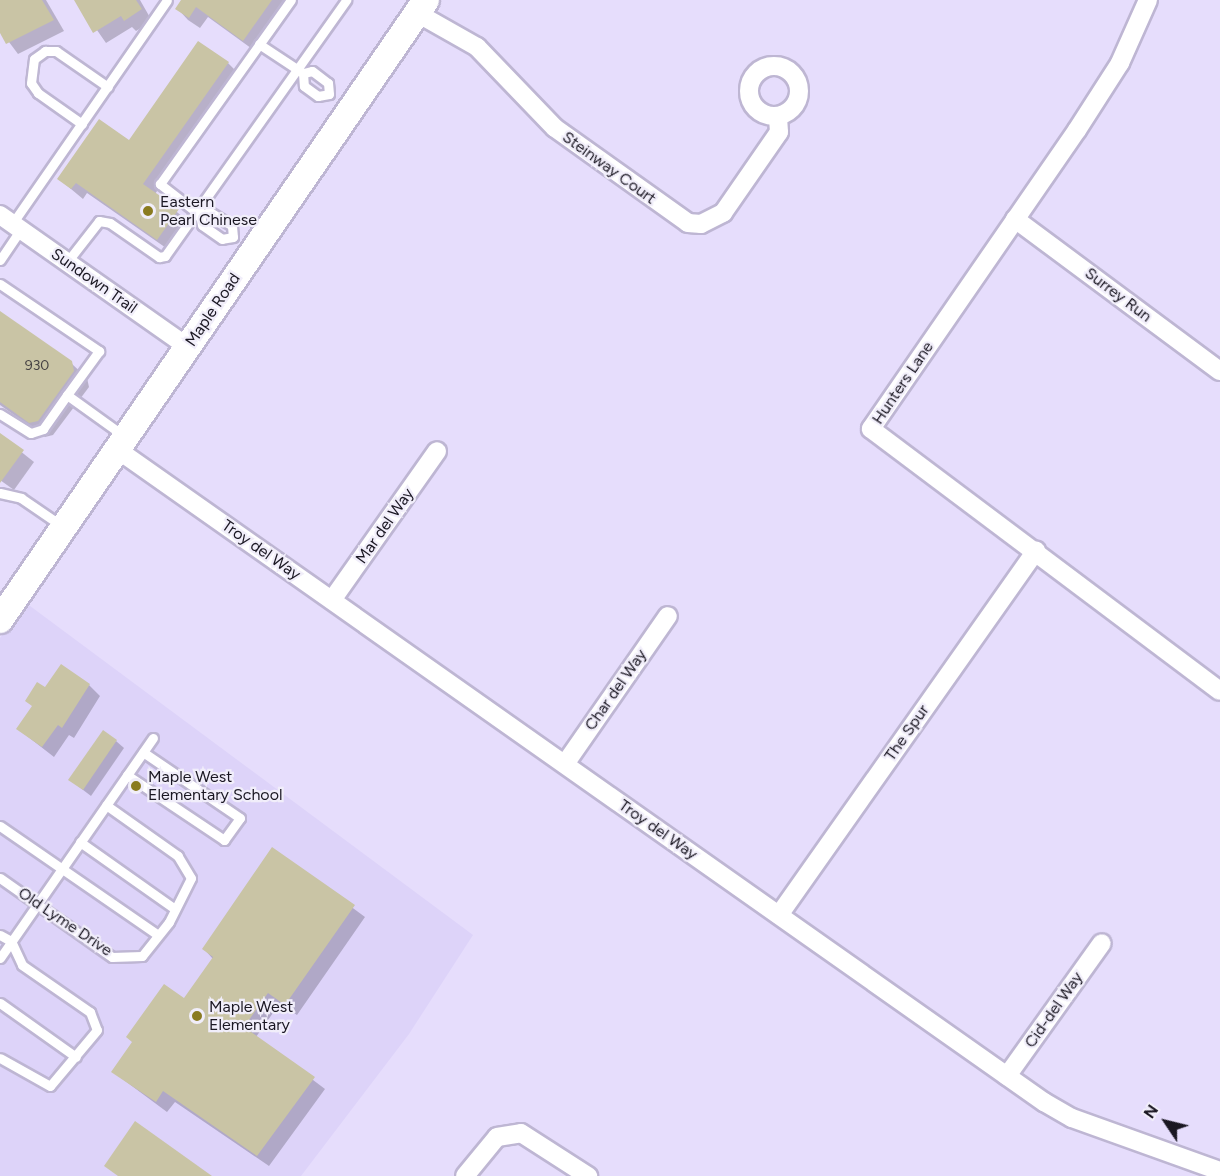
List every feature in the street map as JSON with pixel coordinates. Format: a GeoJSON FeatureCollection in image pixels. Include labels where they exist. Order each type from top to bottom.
{"type":"FeatureCollection","features":[{"type":"Feature","properties":{"kind":"main road","name":"Maple Road"},"geometry":{"type":"LineString","coordinates":[[0,620],[188,347],[243,245],[337,106],[422,7]]}},
{"type":"Feature","properties":{"kind":"street","name":"Hunters Lane"},"geometry":{"type":"LineString","coordinates":[[1148,0],[1120,63],[872,429],[1220,691]]}},
{"type":"Feature","properties":{"kind":"street","name":"Steinway Court"},"geometry":{"type":"LineString","coordinates":[[422,7],[477,47],[555,128],[688,223],[701,224],[723,213],[779,132],[778,116]]}},
{"type":"Feature","properties":{"kind":"street","name":"Surrey Run"},"geometry":{"type":"LineString","coordinates":[[1015,219],[1220,371]]}},
{"type":"Feature","properties":{"kind":"street","name":"Sundown Trail"},"geometry":{"type":"LineString","coordinates":[[11,223],[188,347]]}},
{"type":"Feature","properties":{"kind":"street","name":"Troy del Way"},"geometry":{"type":"LineString","coordinates":[[122,444],[332,600],[1007,1076],[1072,1118],[1220,1171]]}},
{"type":"Feature","properties":{"kind":"street","name":"Mar del Way"},"geometry":{"type":"LineString","coordinates":[[332,600],[437,451]]}},
{"type":"Feature","properties":{"kind":"street","name":"The Spur"},"geometry":{"type":"LineString","coordinates":[[779,915],[1036,551]]}},
{"type":"Feature","properties":{"kind":"street","name":"Char del Way"},"geometry":{"type":"LineString","coordinates":[[565,764],[668,615]]}},
{"type":"Feature","properties":{"kind":"street","name":"Cid-del Way"},"geometry":{"type":"LineString","coordinates":[[1007,1076],[1101,943]]}},
{"type":"Feature","properties":{"kind":"street"},"geometry":{"type":"LineString","coordinates":[[465,1176],[487,1145],[497,1137],[521,1133],[588,1176]]}},
{"type":"Feature","properties":{"kind":"lane"},"geometry":{"type":"LineString","coordinates":[[0,261],[11,223],[167,0]]}},
{"type":"Feature","properties":{"kind":"lane"},"geometry":{"type":"LineString","coordinates":[[243,245],[222,239],[202,225],[198,213],[160,184],[291,0]]}},
{"type":"Feature","properties":{"kind":"lane"},"geometry":{"type":"LineString","coordinates":[[67,262],[99,221],[110,224],[159,257],[165,256],[299,71],[346,0]]}},
{"type":"Feature","properties":{"kind":"lane"},"geometry":{"type":"LineString","coordinates":[[259,44],[299,71],[312,71],[328,83],[337,106]]}},
{"type":"Feature","properties":{"kind":"lane"},"geometry":{"type":"LineString","coordinates":[[82,124],[38,93],[31,83],[34,59],[45,51],[56,51],[108,87]]}},
{"type":"Feature","properties":{"kind":"lane"},"geometry":{"type":"LineString","coordinates":[[299,71],[304,86],[337,106]]}},
{"type":"Feature","properties":{"kind":"lane"},"geometry":{"type":"LineString","coordinates":[[198,213],[210,212],[232,226],[243,245]]}},
{"type":"Feature","properties":{"kind":"lane"},"geometry":{"type":"LineString","coordinates":[[0,284],[99,351],[43,429],[31,433],[0,414]]}},
{"type":"Feature","properties":{"kind":"lane"},"geometry":{"type":"LineString","coordinates":[[68,395],[122,444]]}},
{"type":"Feature","properties":{"kind":"lane"},"geometry":{"type":"LineString","coordinates":[[0,493],[21,498],[64,528]]}},
{"type":"Feature","properties":{"kind":"lane"},"geometry":{"type":"LineString","coordinates":[[0,958],[153,738]]}},
{"type":"Feature","properties":{"kind":"lane"},"geometry":{"type":"LineString","coordinates":[[127,775],[224,840],[240,818],[143,752]]}},
{"type":"Feature","properties":{"kind":"lane","name":"Old Lyme Drive"},"geometry":{"type":"LineString","coordinates":[[0,878],[112,957],[142,956],[175,909],[191,878],[178,856],[106,804]]}},
{"type":"Feature","properties":{"kind":"lane"},"geometry":{"type":"LineString","coordinates":[[0,826],[158,935]]}},
{"type":"Feature","properties":{"kind":"lane"},"geometry":{"type":"LineString","coordinates":[[80,842],[175,909]]}},
{"type":"Feature","properties":{"kind":"lane"},"geometry":{"type":"LineString","coordinates":[[0,934],[11,941],[22,965],[90,1012],[97,1029],[76,1058],[50,1086],[0,1058]]}},
{"type":"Feature","properties":{"kind":"lane"},"geometry":{"type":"LineString","coordinates":[[0,1003],[76,1058]]}},
{"type":"Feature","properties":{"kind":"shaded area","name":"Maple West Elementary School"},"geometry":{"type":"Polygon","coordinates":[[[26,603],[473,935],[409,1034],[301,1176],[0,1176],[0,638],[26,603]]]}},
{"type":"Feature","properties":{"kind":"building"},"geometry":{"type":"Polygon","coordinates":[[[0,0],[42,0],[54,20],[6,44],[0,33],[0,0]]]}},
{"type":"Feature","properties":{"kind":"building"},"geometry":{"type":"Polygon","coordinates":[[[74,0],[136,0],[142,9],[124,21],[121,16],[93,33],[74,0]]]}},
{"type":"Feature","properties":{"kind":"building"},"geometry":{"type":"Polygon","coordinates":[[[181,0],[272,0],[243,41],[196,7],[189,18],[175,9],[181,0]]]}},
{"type":"Feature","properties":{"kind":"building"},"geometry":{"type":"Polygon","coordinates":[[[198,41],[229,62],[143,184],[179,209],[157,240],[76,183],[71,189],[57,179],[99,119],[129,140],[198,41]]]}},
{"type":"Feature","properties":{"kind":"building"},"geometry":{"type":"Polygon","coordinates":[[[0,311],[72,361],[74,371],[38,421],[29,423],[0,402],[0,311]]]}},
{"type":"Feature","properties":{"kind":"building"},"geometry":{"type":"Polygon","coordinates":[[[0,433],[24,450],[0,483],[0,433]]]}},
{"type":"Feature","properties":{"kind":"building"},"geometry":{"type":"Polygon","coordinates":[[[61,664],[90,684],[62,728],[58,725],[42,747],[16,729],[32,706],[25,701],[37,682],[45,687],[61,664]]]}},
{"type":"Feature","properties":{"kind":"building"},"geometry":{"type":"Polygon","coordinates":[[[103,730],[117,740],[83,790],[68,780],[103,730]]]}},
{"type":"Feature","properties":{"kind":"building","name":"Maple West Elementary"},"geometry":{"type":"Polygon","coordinates":[[[272,847],[355,905],[285,1005],[268,993],[244,1027],[315,1077],[257,1156],[163,1091],[156,1102],[111,1072],[132,1042],[126,1037],[164,984],[184,998],[213,957],[202,949],[272,847]]]}},
{"type":"Feature","properties":{"kind":"building"},"geometry":{"type":"Polygon","coordinates":[[[135,1121],[212,1176],[118,1176],[104,1166],[135,1121]]]}},
{"type":"Feature","properties":{"kind":"place","name":"Eastern Pearl Chinese"},"geometry":{"type":"Point","coordinates":[148,211]}},
{"type":"Feature","properties":{"kind":"place","name":"Maple West Elementary School"},"geometry":{"type":"Point","coordinates":[136,786]}},
{"type":"Feature","properties":{"kind":"place","name":"Maple West Elementary"},"geometry":{"type":"Point","coordinates":[197,1016]}}]}
